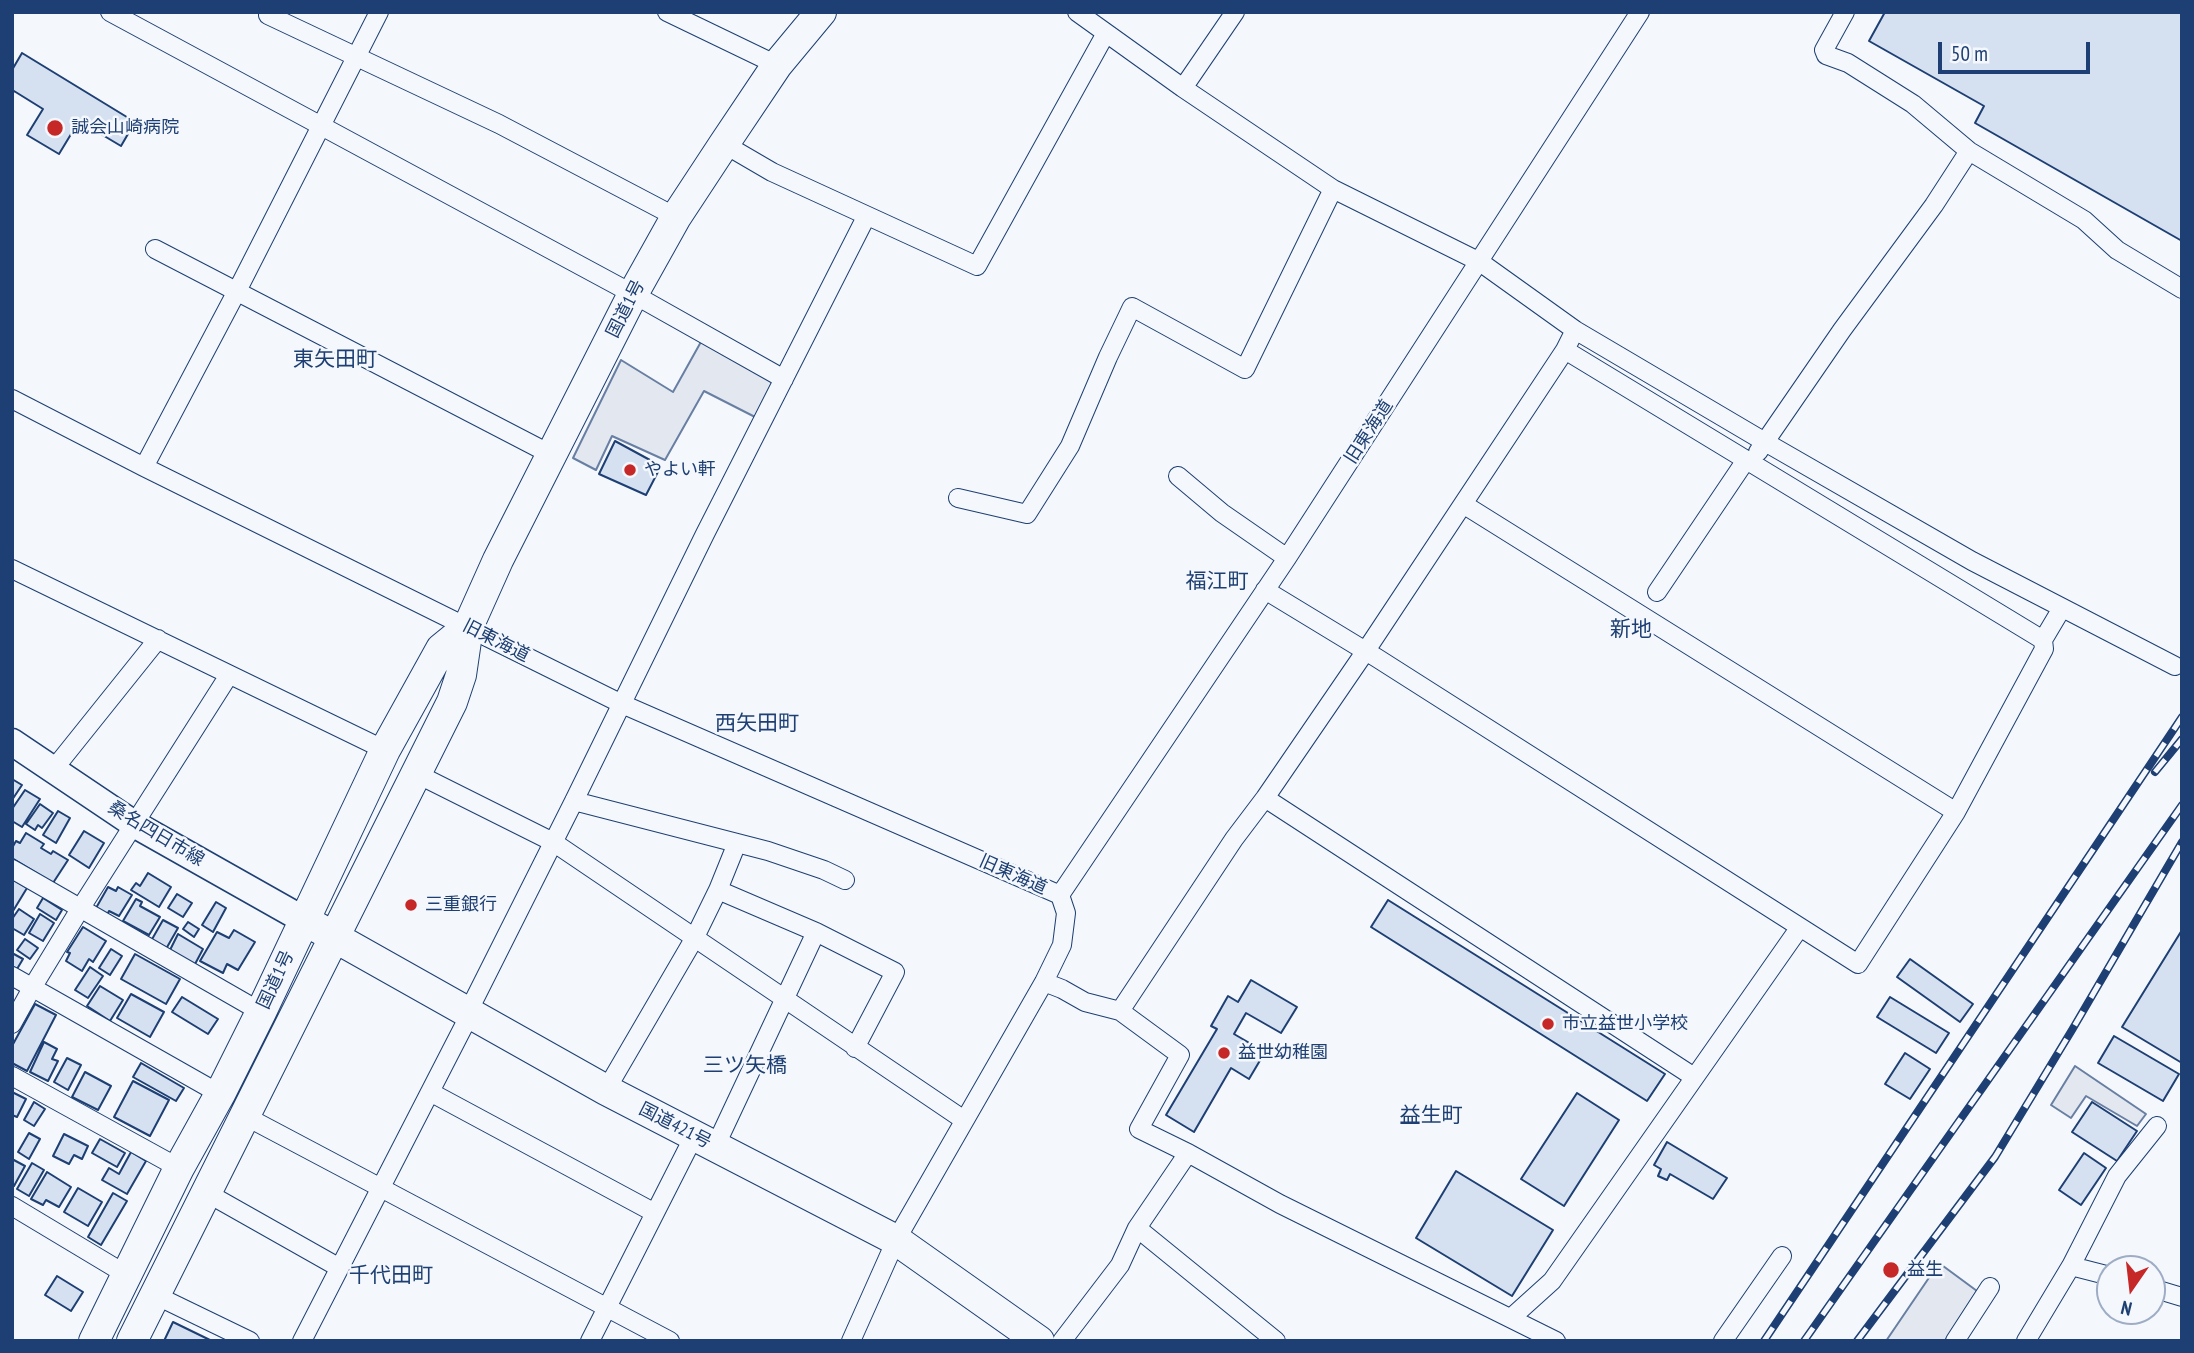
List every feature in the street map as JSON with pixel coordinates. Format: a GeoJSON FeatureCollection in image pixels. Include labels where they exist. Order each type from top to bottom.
{"type":"FeatureCollection","features":[{"type":"Feature","properties":{"kind":"highway","name":"国道1号"},"geometry":{"type":"LineString","coordinates":[[132,1341],[452,702],[461,675],[468,627],[498,560],[633,295],[676,217],[724,144],[777,65],[821,12]]}},
{"type":"Feature","properties":{"kind":"highway","name":"国道1号"},"geometry":{"type":"LineString","coordinates":[[94,1341],[179,1168],[261,1012],[385,750],[442,649],[468,627]]}},
{"type":"Feature","properties":{"kind":"highway","name":"国道421号"},"geometry":{"type":"LineString","coordinates":[[304,920],[606,1090],[896,1240],[1039,1341]]}},
{"type":"Feature","properties":{"kind":"main road","name":"桑名四日市線"},"geometry":{"type":"LineString","coordinates":[[12,742],[134,824],[304,920]]}},
{"type":"Feature","properties":{"kind":"street"},"geometry":{"type":"LineString","coordinates":[[110,12],[784,379]]}},
{"type":"Feature","properties":{"kind":"street"},"geometry":{"type":"LineString","coordinates":[[144,467],[379,12]]}},
{"type":"Feature","properties":{"kind":"street"},"geometry":{"type":"LineString","coordinates":[[667,12],[777,65]]}},
{"type":"Feature","properties":{"kind":"street"},"geometry":{"type":"LineString","coordinates":[[1077,12],[1183,88],[1333,188],[1479,261],[1575,330],[1972,561],[2175,666]]}},
{"type":"Feature","properties":{"kind":"street"},"geometry":{"type":"LineString","coordinates":[[1183,88],[1235,12]]}},
{"type":"Feature","properties":{"kind":"street","name":"旧東海道"},"geometry":{"type":"LineString","coordinates":[[14,404],[622,704],[1060,895],[1287,558],[1640,12]]}},
{"type":"Feature","properties":{"kind":"street"},"geometry":{"type":"LineString","coordinates":[[1845,12],[1824,50],[1826,55],[1847,63],[1913,104],[1969,150],[2084,220],[2117,250],[2182,289]]}},
{"type":"Feature","properties":{"kind":"street"},"geometry":{"type":"LineString","coordinates":[[268,15],[499,124],[676,217]]}},
{"type":"Feature","properties":{"kind":"street"},"geometry":{"type":"LineString","coordinates":[[724,144],[772,172],[976,266],[1106,33]]}},
{"type":"Feature","properties":{"kind":"street"},"geometry":{"type":"LineString","coordinates":[[1657,592],[1934,205],[1969,150]]}},
{"type":"Feature","properties":{"kind":"street"},"geometry":{"type":"LineString","coordinates":[[958,498],[1027,514],[1070,446],[1132,306],[1245,369],[1333,188]]}},
{"type":"Feature","properties":{"kind":"street"},"geometry":{"type":"LineString","coordinates":[[302,1341],[430,1092],[866,217]]}},
{"type":"Feature","properties":{"kind":"street"},"geometry":{"type":"LineString","coordinates":[[155,250],[552,455]]}},
{"type":"Feature","properties":{"kind":"street"},"geometry":{"type":"LineString","coordinates":[[1120,1011],[1234,839],[1365,652],[1565,350],[1575,330]]}},
{"type":"Feature","properties":{"kind":"street"},"geometry":{"type":"LineString","coordinates":[[1565,350],[2043,640]]}},
{"type":"Feature","properties":{"kind":"street"},"geometry":{"type":"LineString","coordinates":[[1178,475],[1222,513],[1287,558]]}},
{"type":"Feature","properties":{"kind":"street"},"geometry":{"type":"LineString","coordinates":[[1462,504],[1956,812]]}},
{"type":"Feature","properties":{"kind":"street"},"geometry":{"type":"LineString","coordinates":[[12,569],[385,750]]}},
{"type":"Feature","properties":{"kind":"street"},"geometry":{"type":"LineString","coordinates":[[1265,590],[1858,964],[1956,812],[2044,649],[2043,640],[2062,608]]}},
{"type":"Feature","properties":{"kind":"street"},"geometry":{"type":"LineString","coordinates":[[53,770],[158,639]]}},
{"type":"Feature","properties":{"kind":"street"},"geometry":{"type":"LineString","coordinates":[[12,1024],[80,908],[229,675]]}},
{"type":"Feature","properties":{"kind":"street"},"geometry":{"type":"LineString","coordinates":[[415,773],[553,842],[964,1121]]}},
{"type":"Feature","properties":{"kind":"street"},"geometry":{"type":"LineString","coordinates":[[1265,798],[1694,1077]]}},
{"type":"Feature","properties":{"kind":"street"},"geometry":{"type":"LineString","coordinates":[[574,801],[737,843],[824,870],[845,880]]}},
{"type":"Feature","properties":{"kind":"street"},"geometry":{"type":"LineString","coordinates":[[606,1090],[694,939],[737,843]]}},
{"type":"Feature","properties":{"kind":"street"},"geometry":{"type":"LineString","coordinates":[[12,869],[261,1012]]}},
{"type":"Feature","properties":{"kind":"street"},"geometry":{"type":"LineString","coordinates":[[718,890],[816,932],[895,972],[855,1048]]}},
{"type":"Feature","properties":{"kind":"street"},"geometry":{"type":"LineString","coordinates":[[851,1341],[896,1240],[1044,982],[1062,945],[1066,913],[1060,895]]}},
{"type":"Feature","properties":{"kind":"street"},"geometry":{"type":"LineString","coordinates":[[1511,1318],[1552,1281],[1800,927]]}},
{"type":"Feature","properties":{"kind":"street"},"geometry":{"type":"LineString","coordinates":[[590,1341],[655,1213],[704,1142],[784,1000],[816,932]]}},
{"type":"Feature","properties":{"kind":"street"},"geometry":{"type":"LineString","coordinates":[[12,976],[220,1094]]}},
{"type":"Feature","properties":{"kind":"street"},"geometry":{"type":"LineString","coordinates":[[1044,982],[1085,1002],[1120,1011],[1180,1055],[1139,1129],[1279,1204],[1511,1318],[1527,1335],[1556,1341]]}},
{"type":"Feature","properties":{"kind":"street"},"geometry":{"type":"LineString","coordinates":[[12,1076],[179,1168]]}},
{"type":"Feature","properties":{"kind":"street"},"geometry":{"type":"LineString","coordinates":[[430,1092],[655,1213]]}},
{"type":"Feature","properties":{"kind":"street"},"geometry":{"type":"LineString","coordinates":[[245,1116],[670,1341]]}},
{"type":"Feature","properties":{"kind":"street"},"geometry":{"type":"LineString","coordinates":[[2026,1341],[2071,1266],[2116,1176],[2157,1126]]}},
{"type":"Feature","properties":{"kind":"street"},"geometry":{"type":"LineString","coordinates":[[1062,1341],[1120,1265],[1137,1228],[1188,1153]]}},
{"type":"Feature","properties":{"kind":"street"},"geometry":{"type":"LineString","coordinates":[[207,1193],[338,1267]]}},
{"type":"Feature","properties":{"kind":"street"},"geometry":{"type":"LineString","coordinates":[[12,1206],[127,1275]]}},
{"type":"Feature","properties":{"kind":"street"},"geometry":{"type":"LineString","coordinates":[[1137,1228],[1276,1341]]}},
{"type":"Feature","properties":{"kind":"street"},"geometry":{"type":"LineString","coordinates":[[1723,1341],[1782,1256]]}},
{"type":"Feature","properties":{"kind":"street"},"geometry":{"type":"LineString","coordinates":[[2071,1266],[2096,1272]]}},
{"type":"Feature","properties":{"kind":"street"},"geometry":{"type":"LineString","coordinates":[[1955,1341],[1990,1287]]}},
{"type":"Feature","properties":{"kind":"street"},"geometry":{"type":"LineString","coordinates":[[155,1296],[250,1341]]}},
{"type":"Feature","properties":{"kind":"shaded area"},"geometry":{"type":"Polygon","coordinates":[[[702,340],[777,382],[757,418],[704,391],[665,460],[612,436],[596,470],[573,458],[621,360],[673,392],[702,340]]]}},
{"type":"Feature","properties":{"kind":"shaded area"},"geometry":{"type":"Polygon","coordinates":[[[2075,1066],[2146,1114],[2137,1126],[2086,1096],[2071,1118],[2051,1105],[2075,1066]]]}},
{"type":"Feature","properties":{"kind":"shaded area"},"geometry":{"type":"Polygon","coordinates":[[[1939,1263],[1977,1291],[1945,1341],[1886,1341],[1939,1263]]]}},
{"type":"Feature","properties":{"kind":"building"},"geometry":{"type":"Polygon","coordinates":[[[1885,12],[2182,12],[2182,241],[1975,123],[1984,106],[1869,41],[1885,12]]]}},
{"type":"Feature","properties":{"kind":"building"},"geometry":{"type":"Polygon","coordinates":[[[22,53],[135,122],[121,146],[79,121],[59,154],[27,135],[43,109],[14,91],[12,94],[12,70],[22,53]]]}},
{"type":"Feature","properties":{"kind":"building","name":"やよい軒"},"geometry":{"type":"Polygon","coordinates":[[[615,441],[661,466],[646,495],[599,474],[615,441]]]}},
{"type":"Feature","properties":{"kind":"building"},"geometry":{"type":"Polygon","coordinates":[[[12,779],[22,785],[12,800],[12,779]]]}},
{"type":"Feature","properties":{"kind":"building"},"geometry":{"type":"Polygon","coordinates":[[[25,790],[40,799],[22,827],[12,821],[12,809],[25,790]]]}},
{"type":"Feature","properties":{"kind":"building"},"geometry":{"type":"Polygon","coordinates":[[[40,804],[53,813],[42,828],[38,825],[35,830],[26,824],[40,804]]]}},
{"type":"Feature","properties":{"kind":"building"},"geometry":{"type":"Polygon","coordinates":[[[58,811],[70,818],[56,843],[43,835],[58,811]]]}},
{"type":"Feature","properties":{"kind":"building"},"geometry":{"type":"Polygon","coordinates":[[[84,831],[104,843],[89,868],[69,855],[84,831]]]}},
{"type":"Feature","properties":{"kind":"building"},"geometry":{"type":"Polygon","coordinates":[[[26,833],[44,844],[41,848],[51,854],[53,851],[68,860],[53,883],[12,858],[12,848],[16,841],[20,843],[26,833]]]}},
{"type":"Feature","properties":{"kind":"building"},"geometry":{"type":"Polygon","coordinates":[[[148,873],[171,887],[159,907],[131,890],[136,883],[140,886],[148,873]]]}},
{"type":"Feature","properties":{"kind":"building"},"geometry":{"type":"Polygon","coordinates":[[[14,880],[27,888],[13,911],[12,883],[14,880]]]}},
{"type":"Feature","properties":{"kind":"building"},"geometry":{"type":"Polygon","coordinates":[[[108,887],[116,891],[118,887],[132,895],[119,916],[109,911],[107,915],[96,908],[108,887]]]}},
{"type":"Feature","properties":{"kind":"building"},"geometry":{"type":"Polygon","coordinates":[[[177,894],[192,903],[183,917],[168,908],[177,894]]]}},
{"type":"Feature","properties":{"kind":"building"},"geometry":{"type":"Polygon","coordinates":[[[43,898],[62,910],[56,920],[37,908],[43,898]]]}},
{"type":"Feature","properties":{"kind":"building"},"geometry":{"type":"Polygon","coordinates":[[[136,899],[142,902],[140,906],[160,917],[149,935],[123,921],[136,899]]]}},
{"type":"Feature","properties":{"kind":"building"},"geometry":{"type":"Polygon","coordinates":[[[1388,900],[1665,1074],[1647,1101],[1371,927],[1388,900]]]}},
{"type":"Feature","properties":{"kind":"building"},"geometry":{"type":"Polygon","coordinates":[[[216,902],[226,908],[213,932],[202,925],[216,902]]]}},
{"type":"Feature","properties":{"kind":"building"},"geometry":{"type":"Polygon","coordinates":[[[19,909],[34,919],[24,935],[12,928],[12,919],[19,909]]]}},
{"type":"Feature","properties":{"kind":"building"},"geometry":{"type":"Polygon","coordinates":[[[40,914],[54,923],[43,941],[29,933],[40,914]]]}},
{"type":"Feature","properties":{"kind":"building"},"geometry":{"type":"Polygon","coordinates":[[[163,920],[178,928],[166,949],[151,941],[163,920]]]}},
{"type":"Feature","properties":{"kind":"building"},"geometry":{"type":"Polygon","coordinates":[[[188,922],[199,929],[194,937],[183,929],[188,922]]]}},
{"type":"Feature","properties":{"kind":"building"},"geometry":{"type":"Polygon","coordinates":[[[83,927],[106,941],[93,962],[89,959],[82,971],[66,961],[70,953],[67,952],[83,927]]]}},
{"type":"Feature","properties":{"kind":"building"},"geometry":{"type":"Polygon","coordinates":[[[234,930],[255,942],[238,970],[227,964],[223,973],[200,961],[217,932],[229,938],[234,930]]]}},
{"type":"Feature","properties":{"kind":"building"},"geometry":{"type":"Polygon","coordinates":[[[2182,930],[2182,1063],[2122,1027],[2182,930]]]}},
{"type":"Feature","properties":{"kind":"building"},"geometry":{"type":"Polygon","coordinates":[[[178,934],[203,949],[194,966],[169,952],[178,934]]]}},
{"type":"Feature","properties":{"kind":"building"},"geometry":{"type":"Polygon","coordinates":[[[25,939],[38,948],[30,959],[17,950],[25,939]]]}},
{"type":"Feature","properties":{"kind":"building"},"geometry":{"type":"Polygon","coordinates":[[[111,949],[122,956],[110,975],[99,968],[111,949]]]}},
{"type":"Feature","properties":{"kind":"building"},"geometry":{"type":"Polygon","coordinates":[[[12,953],[23,959],[17,969],[12,966],[12,953]]]}},
{"type":"Feature","properties":{"kind":"building"},"geometry":{"type":"Polygon","coordinates":[[[135,954],[180,979],[166,1004],[121,979],[135,954]]]}},
{"type":"Feature","properties":{"kind":"building"},"geometry":{"type":"Polygon","coordinates":[[[1910,959],[1973,1004],[1960,1022],[1897,977],[1910,959]]]}},
{"type":"Feature","properties":{"kind":"building"},"geometry":{"type":"Polygon","coordinates":[[[90,967],[103,976],[88,998],[75,990],[90,967]]]}},
{"type":"Feature","properties":{"kind":"building"},"geometry":{"type":"Polygon","coordinates":[[[1251,980],[1297,1007],[1281,1033],[1246,1013],[1234,1034],[1265,1052],[1249,1079],[1231,1068],[1194,1132],[1166,1115],[1217,1029],[1211,1026],[1228,996],[1238,1002],[1251,980]]]}},
{"type":"Feature","properties":{"kind":"building"},"geometry":{"type":"Polygon","coordinates":[[[100,986],[123,1000],[110,1021],[87,1006],[100,986]]]}},
{"type":"Feature","properties":{"kind":"building"},"geometry":{"type":"Polygon","coordinates":[[[131,994],[164,1012],[150,1037],[117,1018],[131,994]]]}},
{"type":"Feature","properties":{"kind":"building"},"geometry":{"type":"Polygon","coordinates":[[[182,997],[218,1019],[208,1034],[172,1012],[182,997]]]}},
{"type":"Feature","properties":{"kind":"building"},"geometry":{"type":"Polygon","coordinates":[[[1890,997],[1949,1033],[1936,1053],[1877,1017],[1890,997]]]}},
{"type":"Feature","properties":{"kind":"building"},"geometry":{"type":"Polygon","coordinates":[[[35,1004],[56,1015],[27,1071],[12,1063],[12,1046],[35,1004]]]}},
{"type":"Feature","properties":{"kind":"building"},"geometry":{"type":"Polygon","coordinates":[[[2114,1036],[2179,1074],[2163,1101],[2098,1063],[2114,1036]]]}},
{"type":"Feature","properties":{"kind":"building"},"geometry":{"type":"Polygon","coordinates":[[[44,1042],[57,1049],[52,1059],[58,1061],[48,1081],[30,1072],[44,1042]]]}},
{"type":"Feature","properties":{"kind":"building"},"geometry":{"type":"Polygon","coordinates":[[[1905,1053],[1930,1069],[1910,1099],[1885,1084],[1905,1053]]]}},
{"type":"Feature","properties":{"kind":"building"},"geometry":{"type":"Polygon","coordinates":[[[67,1058],[81,1065],[68,1090],[54,1082],[67,1058]]]}},
{"type":"Feature","properties":{"kind":"building"},"geometry":{"type":"Polygon","coordinates":[[[141,1063],[184,1088],[176,1101],[133,1077],[141,1063]]]}},
{"type":"Feature","properties":{"kind":"building"},"geometry":{"type":"Polygon","coordinates":[[[85,1072],[111,1086],[98,1110],[72,1097],[85,1072]]]}},
{"type":"Feature","properties":{"kind":"building"},"geometry":{"type":"Polygon","coordinates":[[[133,1081],[169,1100],[150,1136],[114,1117],[133,1081]]]}},
{"type":"Feature","properties":{"kind":"building"},"geometry":{"type":"Polygon","coordinates":[[[12,1092],[26,1099],[17,1117],[12,1115],[12,1092]]]}},
{"type":"Feature","properties":{"kind":"building"},"geometry":{"type":"Polygon","coordinates":[[[1577,1093],[1619,1120],[1564,1206],[1521,1179],[1577,1093]]]}},
{"type":"Feature","properties":{"kind":"building"},"geometry":{"type":"Polygon","coordinates":[[[34,1102],[45,1109],[34,1126],[24,1120],[34,1102]]]}},
{"type":"Feature","properties":{"kind":"building"},"geometry":{"type":"Polygon","coordinates":[[[2092,1102],[2137,1131],[2117,1161],[2072,1132],[2092,1102]]]}},
{"type":"Feature","properties":{"kind":"building"},"geometry":{"type":"Polygon","coordinates":[[[29,1133],[40,1139],[29,1159],[18,1152],[29,1133]]]}},
{"type":"Feature","properties":{"kind":"building"},"geometry":{"type":"Polygon","coordinates":[[[64,1134],[88,1146],[82,1159],[74,1155],[69,1164],[53,1156],[64,1134]]]}},
{"type":"Feature","properties":{"kind":"building"},"geometry":{"type":"Polygon","coordinates":[[[100,1139],[125,1153],[117,1167],[92,1153],[100,1139]]]}},
{"type":"Feature","properties":{"kind":"building"},"geometry":{"type":"Polygon","coordinates":[[[1667,1142],[1727,1178],[1713,1199],[1670,1174],[1667,1180],[1658,1176],[1661,1169],[1654,1165],[1667,1142]]]}},
{"type":"Feature","properties":{"kind":"building"},"geometry":{"type":"Polygon","coordinates":[[[131,1152],[146,1161],[127,1194],[102,1180],[109,1168],[119,1174],[131,1152]]]}},
{"type":"Feature","properties":{"kind":"building"},"geometry":{"type":"Polygon","coordinates":[[[2084,1153],[2106,1168],[2081,1205],[2059,1190],[2084,1153]]]}},
{"type":"Feature","properties":{"kind":"building"},"geometry":{"type":"Polygon","coordinates":[[[12,1159],[25,1166],[14,1186],[12,1185],[12,1159]]]}},
{"type":"Feature","properties":{"kind":"building"},"geometry":{"type":"Polygon","coordinates":[[[32,1163],[44,1170],[29,1196],[17,1189],[32,1163]]]}},
{"type":"Feature","properties":{"kind":"building"},"geometry":{"type":"Polygon","coordinates":[[[1456,1171],[1553,1230],[1512,1296],[1416,1238],[1456,1171]]]}},
{"type":"Feature","properties":{"kind":"building"},"geometry":{"type":"Polygon","coordinates":[[[47,1172],[71,1187],[59,1207],[46,1200],[43,1205],[31,1199],[47,1172]]]}},
{"type":"Feature","properties":{"kind":"building"},"geometry":{"type":"Polygon","coordinates":[[[78,1188],[102,1202],[88,1226],[64,1212],[78,1188]]]}},
{"type":"Feature","properties":{"kind":"building"},"geometry":{"type":"Polygon","coordinates":[[[113,1193],[127,1201],[101,1245],[88,1237],[113,1193]]]}},
{"type":"Feature","properties":{"kind":"building"},"geometry":{"type":"Polygon","coordinates":[[[57,1276],[83,1292],[71,1311],[45,1295],[57,1276]]]}},
{"type":"Feature","properties":{"kind":"building"},"geometry":{"type":"Polygon","coordinates":[[[173,1322],[212,1341],[164,1341],[173,1322]]]}},
{"type":"Feature","properties":{"kind":"railway"},"geometry":{"type":"LineString","coordinates":[[1764,1341],[2182,717]]}},
{"type":"Feature","properties":{"kind":"railway"},"geometry":{"type":"LineString","coordinates":[[2155,772],[2182,739]]}},
{"type":"Feature","properties":{"kind":"railway"},"geometry":{"type":"LineString","coordinates":[[1804,1341],[2182,805]]}},
{"type":"Feature","properties":{"kind":"railway"},"geometry":{"type":"LineString","coordinates":[[1857,1341],[1995,1157],[2182,842]]}},
{"type":"Feature","properties":{"kind":"place","name":"誠会山崎病院"},"geometry":{"type":"Point","coordinates":[55,128]}},
{"type":"Feature","properties":{"kind":"place","name":"やよい軒"},"geometry":{"type":"Point","coordinates":[630,470]}},
{"type":"Feature","properties":{"kind":"place","name":"三重銀行"},"geometry":{"type":"Point","coordinates":[411,905]}},
{"type":"Feature","properties":{"kind":"place","name":"市立益世小学校"},"geometry":{"type":"Point","coordinates":[1548,1024]}},
{"type":"Feature","properties":{"kind":"place","name":"益世幼稚園"},"geometry":{"type":"Point","coordinates":[1224,1053]}},
{"type":"Feature","properties":{"kind":"place","name":"益生"},"geometry":{"type":"Point","coordinates":[1891,1270]}},
{"type":"Feature","properties":{"kind":"district","name":"東矢田町"},"geometry":{"type":"Point","coordinates":[335,360]}},
{"type":"Feature","properties":{"kind":"district","name":"福江町"},"geometry":{"type":"Point","coordinates":[1217,582]}},
{"type":"Feature","properties":{"kind":"district","name":"新地"},"geometry":{"type":"Point","coordinates":[1631,630]}},
{"type":"Feature","properties":{"kind":"district","name":"西矢田町"},"geometry":{"type":"Point","coordinates":[757,724]}},
{"type":"Feature","properties":{"kind":"district","name":"三ツ矢橋"},"geometry":{"type":"Point","coordinates":[745,1066]}},
{"type":"Feature","properties":{"kind":"district","name":"益生町"},"geometry":{"type":"Point","coordinates":[1431,1116]}},
{"type":"Feature","properties":{"kind":"district","name":"千代田町"},"geometry":{"type":"Point","coordinates":[391,1276]}}]}
